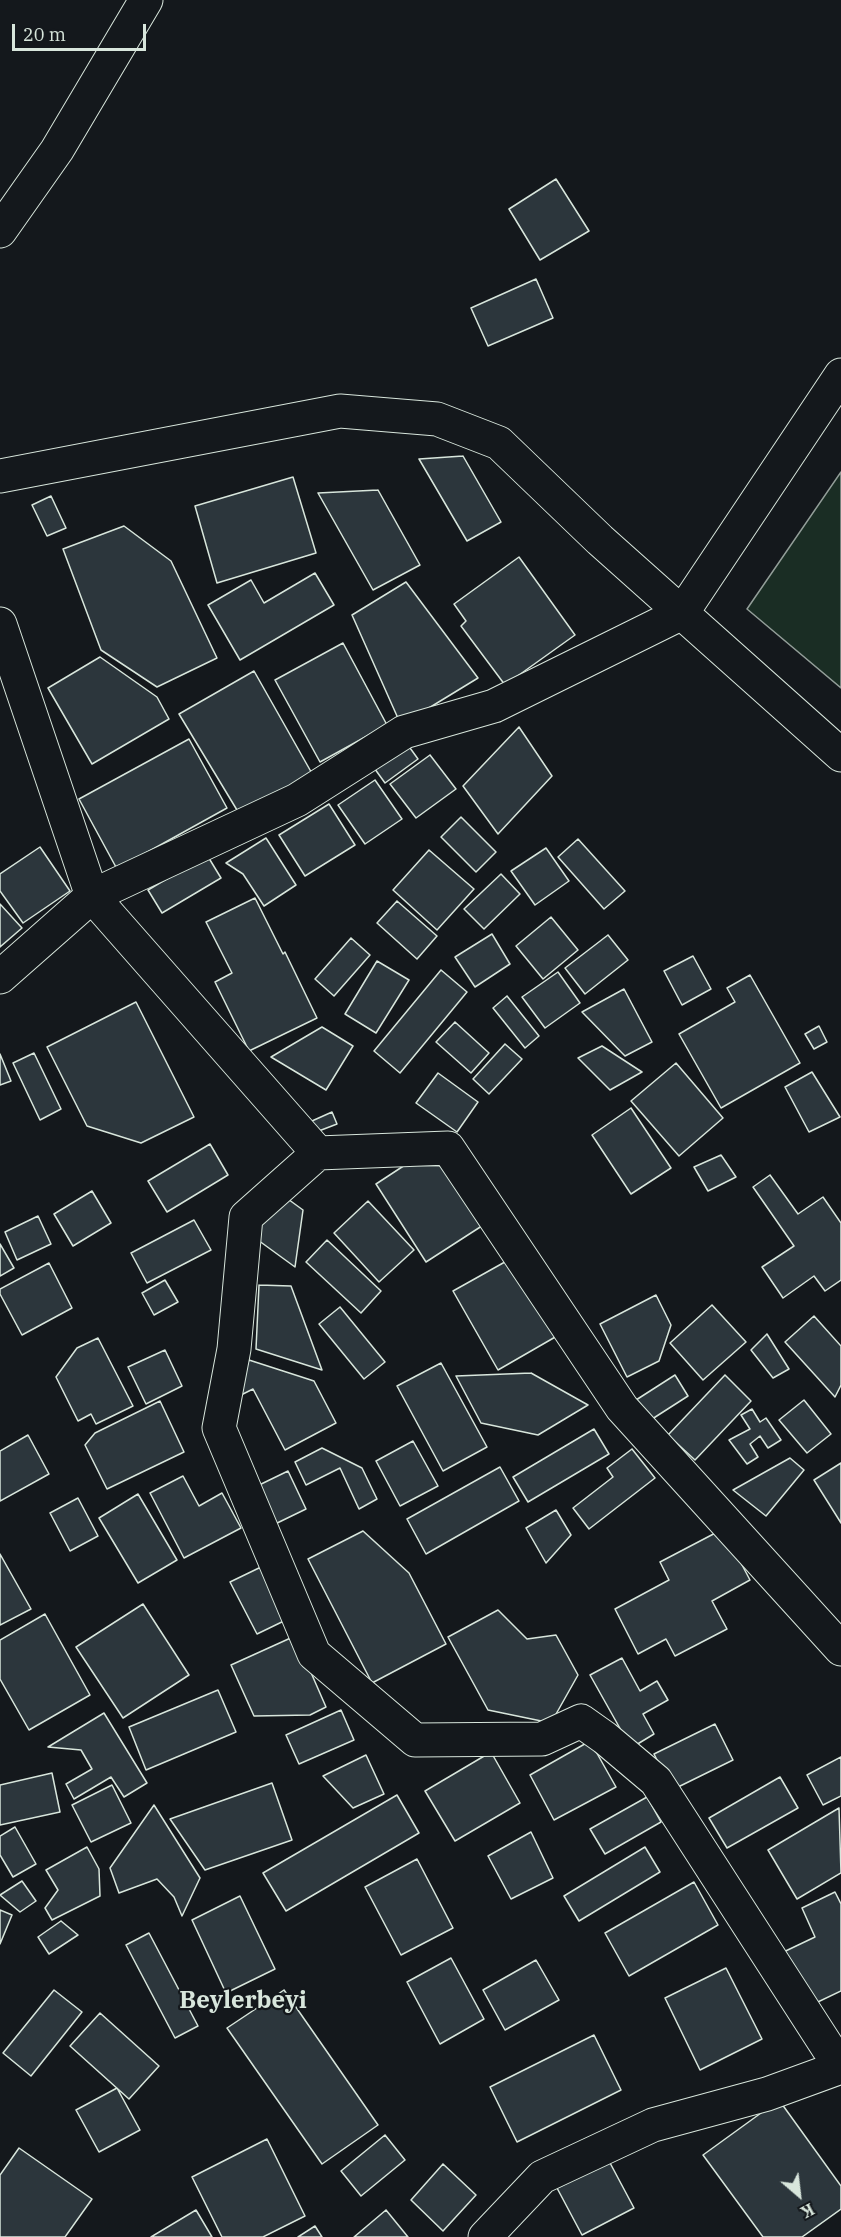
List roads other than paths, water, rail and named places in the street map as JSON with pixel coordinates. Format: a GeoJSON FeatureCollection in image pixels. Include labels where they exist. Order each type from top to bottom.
{"type":"FeatureCollection","features":[{"type":"Feature","properties":{"kind":"street"},"geometry":{"type":"LineString","coordinates":[[0,231],[57,150],[146,0]]}},
{"type":"Feature","properties":{"kind":"street"},"geometry":{"type":"LineString","coordinates":[[0,977],[92,896],[297,800],[404,732],[494,706],[682,613],[841,375]]}},
{"type":"Feature","properties":{"kind":"street"},"geometry":{"type":"LineString","coordinates":[[0,476],[340,411],[437,419],[500,443],[600,540],[841,755]]}},
{"type":"Feature","properties":{"kind":"street"},"geometry":{"type":"LineString","coordinates":[[0,624],[92,896],[318,1153]]}},
{"type":"Feature","properties":{"kind":"street"},"geometry":{"type":"LineString","coordinates":[[484,2237],[542,2176],[653,2125],[767,2094],[841,2068],[656,1781],[605,1738],[580,1721],[542,1739],[415,1740],[314,1654],[219,1428],[234,1349],[246,1217],[318,1153],[448,1148],[622,1408],[841,1649]]}},
{"type":"Feature","properties":{"kind":"district","name":"Beylerbeyi"},"geometry":{"type":"Point","coordinates":[243,2001]}}]}
